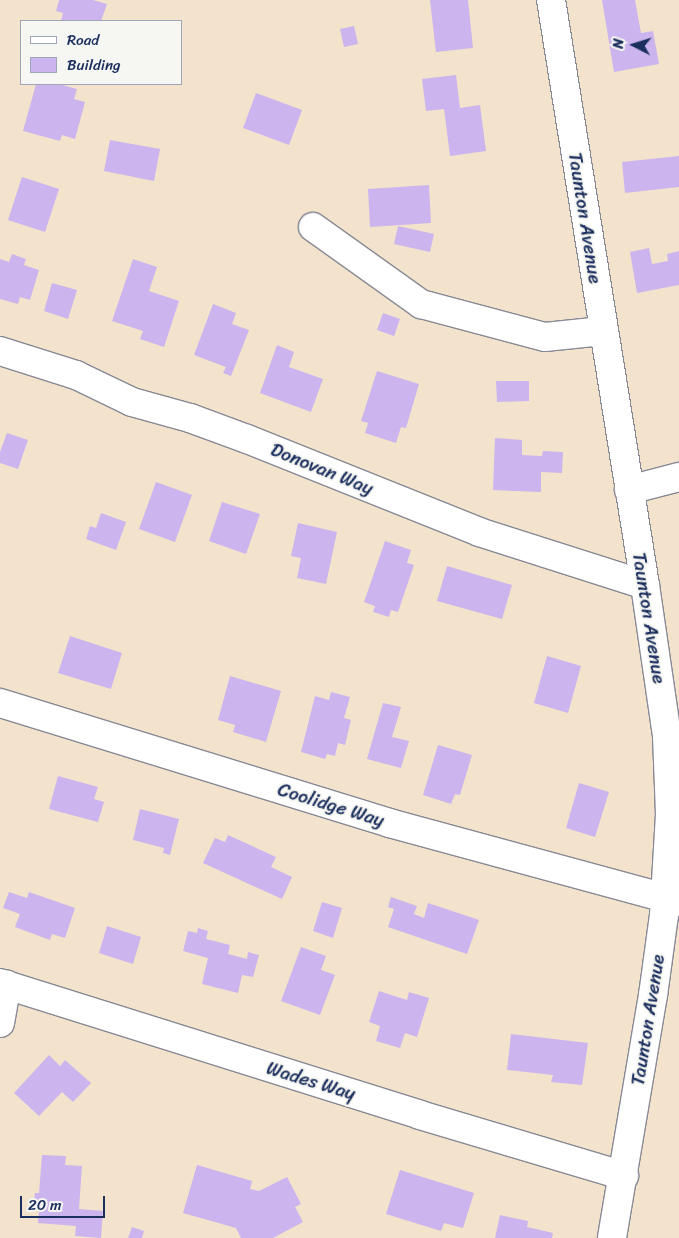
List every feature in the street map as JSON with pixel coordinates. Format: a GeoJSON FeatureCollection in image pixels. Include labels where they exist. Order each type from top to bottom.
{"type":"FeatureCollection","features":[{"type":"Feature","properties":{"kind":"street","name":"Taunton Avenue"},"geometry":{"type":"LineString","coordinates":[[551,0],[645,585],[666,736],[670,814],[672,900],[653,995],[624,1176],[612,1238]]}},
{"type":"Feature","properties":{"kind":"street"},"geometry":{"type":"LineString","coordinates":[[313,227],[421,304],[545,337],[603,331]]}},
{"type":"Feature","properties":{"kind":"street","name":"Donovan Way"},"geometry":{"type":"LineString","coordinates":[[0,351],[76,375],[132,402],[164,410],[247,439],[478,532],[645,585]]}},
{"type":"Feature","properties":{"kind":"street"},"geometry":{"type":"LineString","coordinates":[[629,490],[679,477]]}},
{"type":"Feature","properties":{"kind":"street","name":"Coolidge Way"},"geometry":{"type":"LineString","coordinates":[[0,703],[389,823],[672,900]]}},
{"type":"Feature","properties":{"kind":"street"},"geometry":{"type":"LineString","coordinates":[[0,1024],[4,984]]}},
{"type":"Feature","properties":{"kind":"street","name":"Wades Way"},"geometry":{"type":"LineString","coordinates":[[4,984],[420,1115],[624,1176]]}},
{"type":"Feature","properties":{"kind":"building"},"geometry":{"type":"Polygon","coordinates":[[[59,0],[93,0],[107,4],[101,20],[61,20],[63,13],[56,11],[59,0]]]}},
{"type":"Feature","properties":{"kind":"building"},"geometry":{"type":"Polygon","coordinates":[[[430,0],[468,0],[473,48],[436,52],[430,0]]]}},
{"type":"Feature","properties":{"kind":"building"},"geometry":{"type":"Polygon","coordinates":[[[602,0],[635,0],[641,33],[653,31],[659,64],[614,72],[602,0]]]}},
{"type":"Feature","properties":{"kind":"building"},"geometry":{"type":"Polygon","coordinates":[[[354,26],[358,44],[344,47],[340,29],[354,26]]]}},
{"type":"Feature","properties":{"kind":"building"},"geometry":{"type":"Polygon","coordinates":[[[456,75],[460,108],[480,105],[486,151],[450,156],[444,109],[426,111],[422,79],[456,75]]]}},
{"type":"Feature","properties":{"kind":"building"},"geometry":{"type":"Polygon","coordinates":[[[36,85],[63,85],[77,89],[74,99],[85,102],[75,139],[62,135],[60,141],[23,131],[36,85]]]}},
{"type":"Feature","properties":{"kind":"building"},"geometry":{"type":"Polygon","coordinates":[[[256,93],[302,110],[289,145],[243,128],[256,93]]]}},
{"type":"Feature","properties":{"kind":"building"},"geometry":{"type":"Polygon","coordinates":[[[110,140],[160,149],[154,181],[104,171],[110,140]]]}},
{"type":"Feature","properties":{"kind":"building"},"geometry":{"type":"Polygon","coordinates":[[[679,156],[679,187],[625,193],[622,162],[679,156]]]}},
{"type":"Feature","properties":{"kind":"building"},"geometry":{"type":"Polygon","coordinates":[[[22,177],[59,189],[45,232],[8,220],[22,177]]]}},
{"type":"Feature","properties":{"kind":"building"},"geometry":{"type":"Polygon","coordinates":[[[429,185],[431,223],[370,227],[368,189],[429,185]]]}},
{"type":"Feature","properties":{"kind":"building"},"geometry":{"type":"Polygon","coordinates":[[[398,226],[434,234],[430,252],[394,244],[398,226]]]}},
{"type":"Feature","properties":{"kind":"building"},"geometry":{"type":"Polygon","coordinates":[[[649,248],[652,264],[668,261],[667,254],[679,251],[679,285],[637,293],[630,252],[649,248]]]}},
{"type":"Feature","properties":{"kind":"building"},"geometry":{"type":"Polygon","coordinates":[[[12,254],[26,259],[24,265],[39,270],[30,300],[20,297],[18,304],[0,299],[0,259],[9,262],[12,254]]]}},
{"type":"Feature","properties":{"kind":"building"},"geometry":{"type":"Polygon","coordinates":[[[133,259],[157,267],[149,291],[179,301],[164,347],[140,339],[143,331],[112,321],[133,259]]]}},
{"type":"Feature","properties":{"kind":"building"},"geometry":{"type":"Polygon","coordinates":[[[52,283],[77,290],[68,319],[44,311],[52,283]]]}},
{"type":"Feature","properties":{"kind":"building"},"geometry":{"type":"Polygon","coordinates":[[[213,304],[236,313],[232,324],[249,330],[231,376],[223,373],[226,367],[194,355],[213,304]]]}},
{"type":"Feature","properties":{"kind":"building"},"geometry":{"type":"Polygon","coordinates":[[[383,313],[400,319],[394,336],[377,330],[383,313]]]}},
{"type":"Feature","properties":{"kind":"building"},"geometry":{"type":"Polygon","coordinates":[[[277,345],[294,352],[289,367],[323,379],[311,412],[260,393],[277,345]]]}},
{"type":"Feature","properties":{"kind":"building"},"geometry":{"type":"Polygon","coordinates":[[[377,371],[419,384],[406,428],[401,427],[396,443],[365,433],[368,423],[361,421],[377,371]]]}},
{"type":"Feature","properties":{"kind":"building"},"geometry":{"type":"Polygon","coordinates":[[[496,381],[529,381],[529,401],[497,402],[496,381]]]}},
{"type":"Feature","properties":{"kind":"building"},"geometry":{"type":"Polygon","coordinates":[[[7,433],[28,440],[18,469],[0,463],[0,452],[7,433]]]}},
{"type":"Feature","properties":{"kind":"building"},"geometry":{"type":"Polygon","coordinates":[[[495,438],[522,440],[522,455],[542,456],[543,451],[563,452],[562,473],[541,472],[541,492],[493,490],[495,438]]]}},
{"type":"Feature","properties":{"kind":"building"},"geometry":{"type":"Polygon","coordinates":[[[156,482],[192,495],[175,542],[139,529],[156,482]]]}},
{"type":"Feature","properties":{"kind":"building"},"geometry":{"type":"Polygon","coordinates":[[[222,502],[260,514],[246,554],[209,541],[222,502]]]}},
{"type":"Feature","properties":{"kind":"building"},"geometry":{"type":"Polygon","coordinates":[[[101,513],[126,522],[116,550],[86,539],[90,526],[96,528],[101,513]]]}},
{"type":"Feature","properties":{"kind":"building"},"geometry":{"type":"Polygon","coordinates":[[[298,523],[337,532],[326,584],[297,578],[301,558],[291,556],[298,523]]]}},
{"type":"Feature","properties":{"kind":"building"},"geometry":{"type":"Polygon","coordinates":[[[385,541],[411,550],[407,563],[414,565],[398,612],[391,610],[389,617],[373,612],[375,606],[364,602],[385,541]]]}},
{"type":"Feature","properties":{"kind":"building"},"geometry":{"type":"Polygon","coordinates":[[[447,566],[512,585],[502,619],[437,601],[447,566]]]}},
{"type":"Feature","properties":{"kind":"building"},"geometry":{"type":"Polygon","coordinates":[[[70,636],[122,653],[111,689],[58,673],[70,636]]]}},
{"type":"Feature","properties":{"kind":"building"},"geometry":{"type":"Polygon","coordinates":[[[547,656],[581,666],[568,713],[534,703],[547,656]]]}},
{"type":"Feature","properties":{"kind":"building"},"geometry":{"type":"Polygon","coordinates":[[[230,676],[281,691],[266,742],[233,732],[235,725],[218,720],[230,676]]]}},
{"type":"Feature","properties":{"kind":"building"},"geometry":{"type":"Polygon","coordinates":[[[331,692],[350,697],[344,718],[351,720],[345,745],[338,743],[335,756],[327,754],[325,759],[301,752],[315,696],[329,700],[331,692]]]}},
{"type":"Feature","properties":{"kind":"building"},"geometry":{"type":"Polygon","coordinates":[[[383,703],[401,707],[392,737],[409,741],[401,768],[367,759],[383,703]]]}},
{"type":"Feature","properties":{"kind":"building"},"geometry":{"type":"Polygon","coordinates":[[[438,745],[472,755],[460,795],[455,794],[451,804],[423,795],[438,745]]]}},
{"type":"Feature","properties":{"kind":"building"},"geometry":{"type":"Polygon","coordinates":[[[58,776],[98,787],[94,799],[104,802],[98,822],[49,809],[58,776]]]}},
{"type":"Feature","properties":{"kind":"building"},"geometry":{"type":"Polygon","coordinates":[[[579,783],[609,792],[595,837],[566,828],[579,783]]]}},
{"type":"Feature","properties":{"kind":"building"},"geometry":{"type":"Polygon","coordinates":[[[140,809],[179,819],[170,855],[163,853],[164,848],[133,840],[140,809]]]}},
{"type":"Feature","properties":{"kind":"building"},"geometry":{"type":"Polygon","coordinates":[[[228,835],[276,857],[271,867],[292,877],[282,899],[203,863],[215,838],[225,842],[228,835]]]}},
{"type":"Feature","properties":{"kind":"building"},"geometry":{"type":"Polygon","coordinates":[[[9,892],[27,898],[29,892],[75,908],[65,938],[52,934],[50,940],[15,927],[20,914],[3,908],[9,892]]]}},
{"type":"Feature","properties":{"kind":"building"},"geometry":{"type":"Polygon","coordinates":[[[391,897],[417,906],[414,914],[424,918],[428,903],[479,920],[467,954],[388,927],[394,909],[388,907],[391,897]]]}},
{"type":"Feature","properties":{"kind":"building"},"geometry":{"type":"Polygon","coordinates":[[[322,902],[342,908],[333,938],[313,931],[322,902]]]}},
{"type":"Feature","properties":{"kind":"building"},"geometry":{"type":"Polygon","coordinates":[[[107,926],[141,937],[133,964],[99,953],[107,926]]]}},
{"type":"Feature","properties":{"kind":"building"},"geometry":{"type":"Polygon","coordinates":[[[198,928],[208,931],[206,939],[230,945],[228,954],[247,959],[248,952],[259,955],[253,977],[242,975],[238,993],[202,984],[208,958],[183,951],[188,931],[197,933],[198,928]]]}},
{"type":"Feature","properties":{"kind":"building"},"geometry":{"type":"Polygon","coordinates":[[[301,947],[326,956],[321,970],[335,975],[320,1015],[281,1001],[301,947]]]}},
{"type":"Feature","properties":{"kind":"building"},"geometry":{"type":"Polygon","coordinates":[[[379,991],[407,1000],[409,992],[429,998],[417,1037],[405,1033],[400,1048],[376,1041],[380,1026],[369,1022],[379,991]]]}},
{"type":"Feature","properties":{"kind":"building"},"geometry":{"type":"Polygon","coordinates":[[[511,1034],[588,1043],[582,1085],[551,1082],[553,1075],[507,1070],[511,1034]]]}},
{"type":"Feature","properties":{"kind":"building"},"geometry":{"type":"Polygon","coordinates":[[[49,1055],[60,1066],[65,1060],[91,1083],[73,1102],[62,1092],[39,1116],[14,1093],[49,1055]]]}},
{"type":"Feature","properties":{"kind":"building"},"geometry":{"type":"Polygon","coordinates":[[[42,1155],[66,1156],[65,1165],[82,1166],[79,1209],[103,1211],[101,1238],[75,1236],[76,1226],[38,1223],[39,1209],[33,1208],[35,1193],[39,1193],[42,1155]]]}},
{"type":"Feature","properties":{"kind":"building"},"geometry":{"type":"Polygon","coordinates":[[[197,1165],[252,1181],[250,1189],[259,1191],[287,1177],[301,1204],[295,1207],[303,1222],[273,1238],[241,1238],[236,1228],[183,1213],[197,1165]]]}},
{"type":"Feature","properties":{"kind":"building"},"geometry":{"type":"Polygon","coordinates":[[[400,1170],[474,1193],[463,1228],[444,1223],[441,1231],[386,1214],[400,1170]]]}},
{"type":"Feature","properties":{"kind":"building"},"geometry":{"type":"Polygon","coordinates":[[[500,1215],[528,1221],[527,1227],[553,1233],[552,1238],[495,1238],[500,1215]]]}},
{"type":"Feature","properties":{"kind":"building"},"geometry":{"type":"Polygon","coordinates":[[[132,1227],[144,1231],[142,1238],[128,1238],[132,1227]]]}}]}
